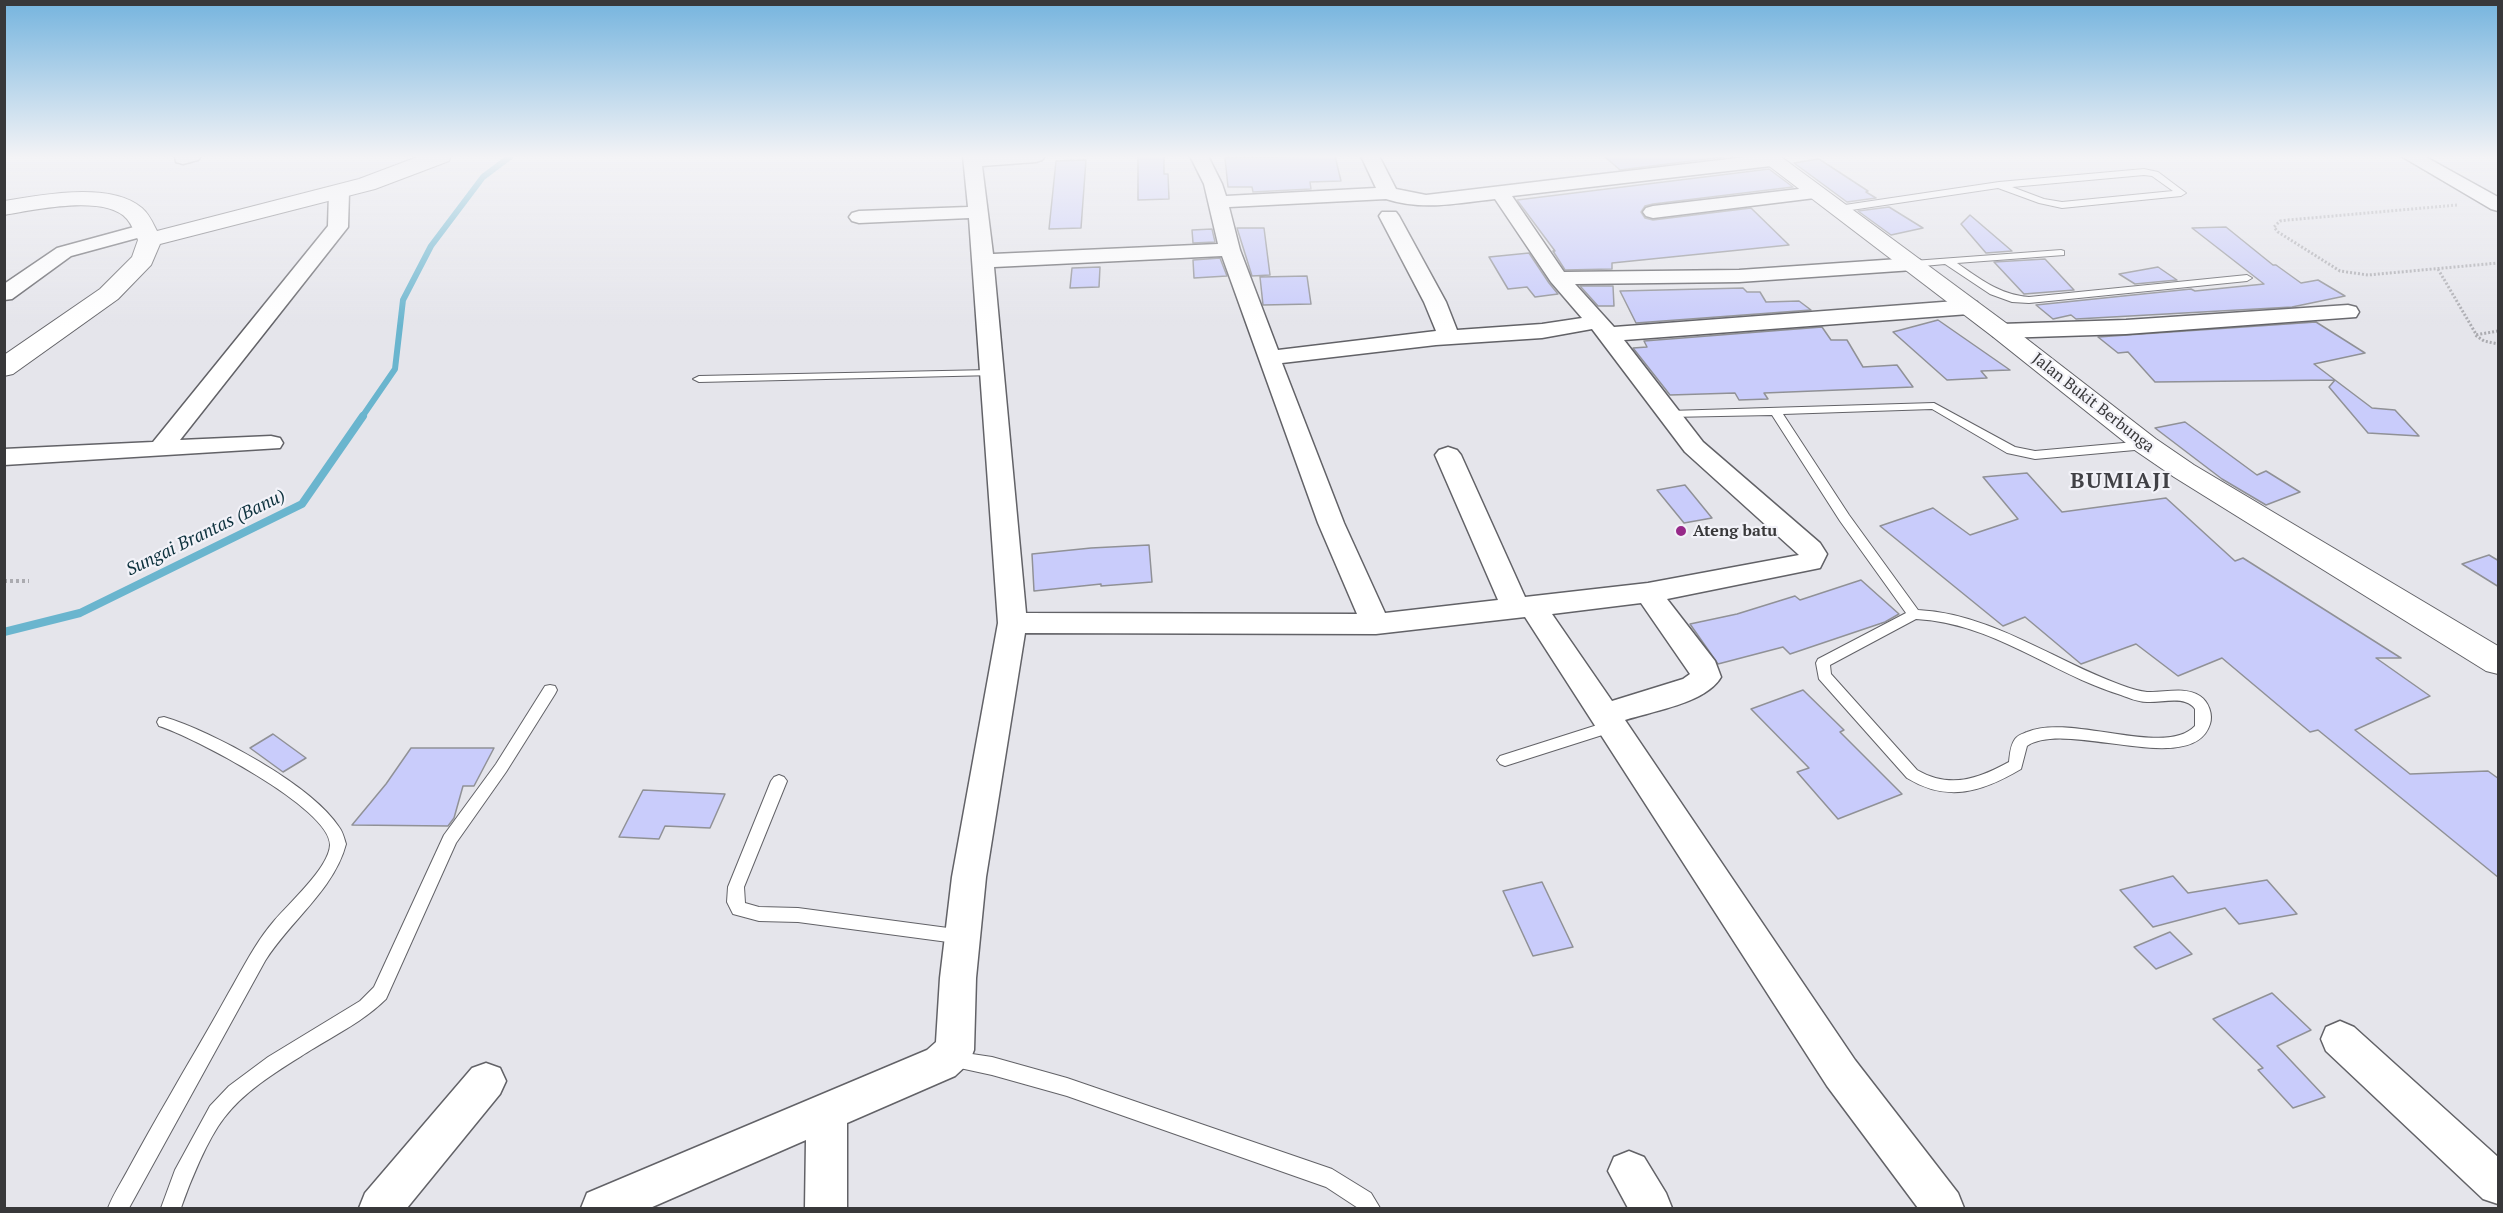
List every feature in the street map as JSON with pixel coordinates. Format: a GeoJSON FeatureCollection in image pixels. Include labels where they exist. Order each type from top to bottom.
{"type":"FeatureCollection","features":[{"type":"Feature","properties":{"kind":"main road"},"geometry":{"type":"LineString","coordinates":[[4,368],[109,294],[143,260],[147,235],[133,213]]}},
{"type":"Feature","properties":{"kind":"main road"},"geometry":{"type":"LineString","coordinates":[[147,235],[247,213]]}},
{"type":"Feature","properties":{"kind":"main road","name":"Jalan Bukit Berbunga"},"geometry":{"type":"LineString","coordinates":[[1843,213],[2001,331],[2146,445],[2184,471],[2499,662]]}},
{"type":"Feature","properties":{"kind":"street"},"geometry":{"type":"LineString","coordinates":[[160,449],[338,227],[340,213]]}},
{"type":"Feature","properties":{"kind":"street"},"geometry":{"type":"LineString","coordinates":[[859,217],[964,213]]}},
{"type":"Feature","properties":{"kind":"street"},"geometry":{"type":"LineString","coordinates":[[602,1209],[948,1058],[955,1050],[969,877],[1012,623],[978,213]]}},
{"type":"Feature","properties":{"kind":"street"},"geometry":{"type":"LineString","coordinates":[[1221,213],[1230,250],[1331,523],[1376,624]]}},
{"type":"Feature","properties":{"kind":"street"},"geometry":{"type":"LineString","coordinates":[[1012,623],[1376,624],[1648,593],[1810,562],[1814,554],[1810,549],[1709,463],[1694,447],[1602,328],[1558,278],[1514,213]]}},
{"type":"Feature","properties":{"kind":"street"},"geometry":{"type":"LineString","coordinates":[[1389,216],[1436,302],[1449,337]]}},
{"type":"Feature","properties":{"kind":"street"},"geometry":{"type":"LineString","coordinates":[[6,292],[64,252],[147,235]]}},
{"type":"Feature","properties":{"kind":"street"},"geometry":{"type":"LineString","coordinates":[[983,261],[1230,250]]}},
{"type":"Feature","properties":{"kind":"street"},"geometry":{"type":"LineString","coordinates":[[1558,278],[1740,276],[1913,264]]}},
{"type":"Feature","properties":{"kind":"street"},"geometry":{"type":"LineString","coordinates":[[1269,358],[1449,337],[1602,328],[1753,325],[1969,307]]}},
{"type":"Feature","properties":{"kind":"street"},"geometry":{"type":"LineString","coordinates":[[2001,331],[2126,327],[2348,312]]}},
{"type":"Feature","properties":{"kind":"street"},"geometry":{"type":"LineString","coordinates":[[4,457],[271,443]]}},
{"type":"Feature","properties":{"kind":"street"},"geometry":{"type":"LineString","coordinates":[[1448,455],[1524,608],[1609,720],[1841,1073],[1943,1209]]}},
{"type":"Feature","properties":{"kind":"street"},"geometry":{"type":"LineString","coordinates":[[1609,720],[1694,687],[1706,676],[1704,669],[1648,593]]}},
{"type":"Feature","properties":{"kind":"street"},"geometry":{"type":"LineString","coordinates":[[2340,1039],[2499,1184]]}},
{"type":"Feature","properties":{"kind":"street"},"geometry":{"type":"LineString","coordinates":[[380,1209],[486,1081]]}},
{"type":"Feature","properties":{"kind":"street"},"geometry":{"type":"LineString","coordinates":[[826,1209],[827,1112]]}},
{"type":"Feature","properties":{"kind":"street"},"geometry":{"type":"LineString","coordinates":[[1629,1170],[1651,1209]]}},
{"type":"Feature","properties":{"kind":"lane"},"geometry":{"type":"LineString","coordinates":[[1913,264],[2061,253]]}},
{"type":"Feature","properties":{"kind":"lane"},"geometry":{"type":"LineString","coordinates":[[1947,261],[1994,292],[2012,299],[2029,300],[2247,278]]}},
{"type":"Feature","properties":{"kind":"lane"},"geometry":{"type":"LineString","coordinates":[[699,379],[991,373]]}},
{"type":"Feature","properties":{"kind":"lane"},"geometry":{"type":"LineString","coordinates":[[1669,414],[1934,406],[2011,450],[2035,455],[2146,445]]}},
{"type":"Feature","properties":{"kind":"lane"},"geometry":{"type":"LineString","coordinates":[[1774,411],[1844,518],[1914,614]]}},
{"type":"Feature","properties":{"kind":"lane"},"geometry":{"type":"LineString","coordinates":[[1934,613],[1966,621],[2082,677],[2130,693],[2149,697],[2183,695],[2196,701],[2204,710],[2205,720],[2202,728],[2183,739],[2163,742],[2058,732],[2036,734],[2023,740],[2019,745],[2016,765],[2001,775],[1962,787],[1929,785],[1908,771],[1823,672],[1823,663],[1827,660],[1914,614],[1934,613]]}},
{"type":"Feature","properties":{"kind":"lane"},"geometry":{"type":"LineString","coordinates":[[171,1209],[182,1177],[217,1113],[230,1099],[273,1063],[350,1017],[380,993],[450,840],[501,768],[550,690]]}},
{"type":"Feature","properties":{"kind":"lane"},"geometry":{"type":"LineString","coordinates":[[1505,760],[1609,720]]}},
{"type":"Feature","properties":{"kind":"lane"},"geometry":{"type":"LineString","coordinates":[[118,1209],[156,1136],[272,936],[331,864],[338,843],[326,821],[299,796],[250,762],[194,733],[164,722]]}},
{"type":"Feature","properties":{"kind":"lane"},"geometry":{"type":"LineString","coordinates":[[779,781],[736,887],[735,902],[739,909],[759,914],[798,915],[963,937]]}},
{"type":"Feature","properties":{"kind":"lane"},"geometry":{"type":"LineString","coordinates":[[948,1058],[992,1066],[1067,1088],[1332,1179],[1364,1200],[1370,1209]]}},
{"type":"Feature","properties":{"kind":"path"},"geometry":{"type":"LineString","coordinates":[[2378,213],[2280,221],[2274,227],[2278,232],[2331,265],[2350,274],[2499,263]]}},
{"type":"Feature","properties":{"kind":"path"},"geometry":{"type":"LineString","coordinates":[[2438,269],[2478,339],[2499,344]]}},
{"type":"Feature","properties":{"kind":"path"},"geometry":{"type":"LineString","coordinates":[[2476,334],[2499,331]]}},
{"type":"Feature","properties":{"kind":"path"},"geometry":{"type":"LineString","coordinates":[[4,581],[29,581]]}},
{"type":"Feature","properties":{"kind":"building"},"geometry":{"type":"Polygon","coordinates":[[[1051,213],[1082,213],[1081,228],[1049,229],[1051,213]]]}},
{"type":"Feature","properties":{"kind":"building"},"geometry":{"type":"Polygon","coordinates":[[[1526,213],[1641,213],[1645,218],[1653,220],[1713,213],[1756,213],[1789,245],[1612,263],[1612,269],[1565,270],[1553,251],[1555,251],[1526,213]]]}},
{"type":"Feature","properties":{"kind":"building"},"geometry":{"type":"Polygon","coordinates":[[[1860,213],[1898,213],[1923,228],[1891,235],[1860,213]]]}},
{"type":"Feature","properties":{"kind":"building"},"geometry":{"type":"Polygon","coordinates":[[[1970,215],[2012,251],[1986,253],[1961,224],[1970,215]]]}},
{"type":"Feature","properties":{"kind":"building"},"geometry":{"type":"Polygon","coordinates":[[[2226,227],[2273,265],[2301,283],[2318,280],[2345,296],[2292,307],[2076,319],[2071,315],[2053,319],[2036,305],[2264,284],[2192,228],[2226,227]]]}},
{"type":"Feature","properties":{"kind":"building"},"geometry":{"type":"Polygon","coordinates":[[[1237,228],[1264,228],[1270,275],[1252,276],[1237,228]]]}},
{"type":"Feature","properties":{"kind":"building"},"geometry":{"type":"Polygon","coordinates":[[[1212,229],[1215,242],[1193,243],[1192,230],[1212,229]]]}},
{"type":"Feature","properties":{"kind":"building"},"geometry":{"type":"Polygon","coordinates":[[[1529,253],[1558,294],[1535,297],[1527,287],[1508,289],[1489,257],[1529,253]]]}},
{"type":"Feature","properties":{"kind":"building"},"geometry":{"type":"Polygon","coordinates":[[[1220,258],[1227,276],[1194,278],[1193,260],[1220,258]]]}},
{"type":"Feature","properties":{"kind":"building"},"geometry":{"type":"Polygon","coordinates":[[[2045,259],[2074,290],[2024,294],[1994,262],[2045,259]]]}},
{"type":"Feature","properties":{"kind":"building"},"geometry":{"type":"Polygon","coordinates":[[[1100,267],[1099,287],[1070,288],[1072,268],[1100,267]]]}},
{"type":"Feature","properties":{"kind":"building"},"geometry":{"type":"Polygon","coordinates":[[[2158,267],[2177,280],[2135,284],[2119,274],[2158,267]]]}},
{"type":"Feature","properties":{"kind":"building"},"geometry":{"type":"Polygon","coordinates":[[[1307,276],[1311,304],[1263,305],[1260,277],[1307,276]]]}},
{"type":"Feature","properties":{"kind":"building"},"geometry":{"type":"Polygon","coordinates":[[[1580,286],[1613,286],[1614,306],[1598,306],[1580,286]]]}},
{"type":"Feature","properties":{"kind":"building"},"geometry":{"type":"Polygon","coordinates":[[[1743,288],[1747,292],[1760,292],[1766,302],[1799,301],[1811,310],[1636,323],[1620,291],[1743,288]]]}},
{"type":"Feature","properties":{"kind":"building"},"geometry":{"type":"Polygon","coordinates":[[[1938,320],[2010,370],[1981,371],[1987,378],[1947,380],[1893,332],[1938,320]]]}},
{"type":"Feature","properties":{"kind":"building"},"geometry":{"type":"Polygon","coordinates":[[[2316,322],[2365,353],[2314,364],[2335,380],[2155,382],[2128,352],[2118,353],[2098,337],[2316,322]]]}},
{"type":"Feature","properties":{"kind":"building"},"geometry":{"type":"Polygon","coordinates":[[[1822,327],[1831,340],[1847,340],[1863,367],[1897,365],[1913,387],[1764,393],[1768,399],[1739,400],[1735,393],[1670,395],[1633,348],[1647,347],[1644,341],[1822,327]]]}},
{"type":"Feature","properties":{"kind":"building"},"geometry":{"type":"Polygon","coordinates":[[[2335,380],[2372,408],[2395,410],[2419,436],[2368,433],[2329,387],[2335,380]]]}},
{"type":"Feature","properties":{"kind":"building"},"geometry":{"type":"Polygon","coordinates":[[[2185,422],[2257,475],[2266,471],[2300,492],[2266,505],[2222,479],[2155,428],[2185,422]]]}},
{"type":"Feature","properties":{"kind":"building"},"geometry":{"type":"Polygon","coordinates":[[[2027,473],[2062,512],[2166,498],[2235,561],[2243,558],[2401,658],[2376,658],[2430,696],[2355,730],[2410,774],[2488,771],[2499,779],[2499,878],[2318,730],[2310,732],[2222,658],[2178,676],[2136,644],[2081,664],[2025,617],[2003,626],[1880,526],[1933,508],[1970,535],[2018,519],[1983,477],[2027,473]]]}},
{"type":"Feature","properties":{"kind":"building"},"geometry":{"type":"Polygon","coordinates":[[[1685,485],[1712,518],[1684,523],[1657,490],[1685,485]]]}},
{"type":"Feature","properties":{"kind":"building"},"geometry":{"type":"Polygon","coordinates":[[[1149,545],[1152,582],[1101,586],[1101,584],[1034,591],[1032,554],[1149,545]]]}},
{"type":"Feature","properties":{"kind":"building"},"geometry":{"type":"Polygon","coordinates":[[[2489,555],[2499,561],[2499,587],[2462,564],[2489,555]]]}},
{"type":"Feature","properties":{"kind":"building"},"geometry":{"type":"Polygon","coordinates":[[[1861,580],[1899,614],[1885,622],[1790,654],[1783,647],[1718,664],[1690,624],[1737,614],[1795,596],[1800,600],[1861,580]]]}},
{"type":"Feature","properties":{"kind":"building"},"geometry":{"type":"Polygon","coordinates":[[[1803,690],[1844,730],[1840,732],[1902,794],[1838,819],[1797,772],[1809,768],[1751,709],[1803,690]]]}},
{"type":"Feature","properties":{"kind":"building"},"geometry":{"type":"Polygon","coordinates":[[[273,734],[306,758],[283,772],[250,748],[273,734]]]}},
{"type":"Feature","properties":{"kind":"building"},"geometry":{"type":"Polygon","coordinates":[[[411,748],[494,748],[474,786],[463,786],[454,818],[448,826],[352,825],[386,784],[411,748]]]}},
{"type":"Feature","properties":{"kind":"building"},"geometry":{"type":"Polygon","coordinates":[[[643,790],[725,794],[710,828],[665,826],[659,839],[619,837],[643,790]]]}},
{"type":"Feature","properties":{"kind":"building"},"geometry":{"type":"Polygon","coordinates":[[[2173,876],[2188,893],[2267,880],[2297,914],[2239,924],[2225,908],[2153,927],[2120,890],[2173,876]]]}},
{"type":"Feature","properties":{"kind":"building"},"geometry":{"type":"Polygon","coordinates":[[[1542,882],[1573,947],[1533,956],[1503,891],[1542,882]]]}},
{"type":"Feature","properties":{"kind":"building"},"geometry":{"type":"Polygon","coordinates":[[[2170,932],[2192,954],[2156,969],[2134,947],[2170,932]]]}},
{"type":"Feature","properties":{"kind":"building"},"geometry":{"type":"Polygon","coordinates":[[[2272,993],[2311,1030],[2277,1046],[2325,1097],[2293,1108],[2258,1070],[2263,1068],[2213,1019],[2272,993]]]}},
{"type":"Feature","properties":{"kind":"waterway","name":"Sungai Brantas (Banu)"},"geometry":{"type":"LineString","coordinates":[[362,417],[395,369],[403,300],[431,246],[456,213]]}},
{"type":"Feature","properties":{"kind":"waterway","name":"Sungai Brantas (Banu)"},"geometry":{"type":"LineString","coordinates":[[4,632],[80,613],[302,504],[363,416]]}},
{"type":"Feature","properties":{"kind":"place","name":"Ateng batu"},"geometry":{"type":"Point","coordinates":[1681,531]}},
{"type":"Feature","properties":{"kind":"district","name":"BUMIAJI"},"geometry":{"type":"Point","coordinates":[2121,482]}}]}
